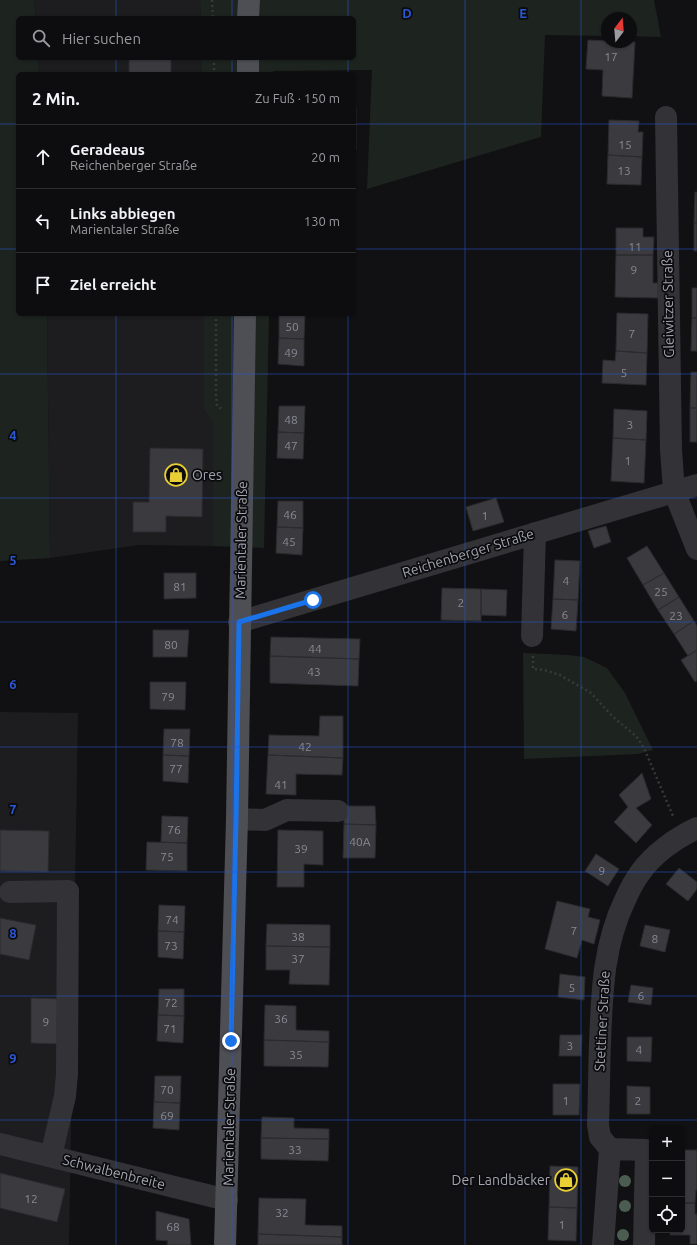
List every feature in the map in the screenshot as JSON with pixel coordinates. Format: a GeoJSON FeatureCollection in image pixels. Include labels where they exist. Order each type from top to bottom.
{"type":"FeatureCollection","features":[{"type":"Feature","properties":{"kind":"main road"},"geometry":{"type":"LineString","coordinates":[[248,16],[249,0]]}},
{"type":"Feature","properties":{"kind":"main road"},"geometry":{"type":"LineString","coordinates":[[248,60],[248,72]]}},
{"type":"Feature","properties":{"kind":"main road","name":"Marientaler Straße"},"geometry":{"type":"LineString","coordinates":[[225,1245],[236,819],[245,316]]}},
{"type":"Feature","properties":{"kind":"street","name":"Gleiwitzer Straße"},"geometry":{"type":"LineString","coordinates":[[666,117],[671,450],[674,491],[697,549]]}},
{"type":"Feature","properties":{"kind":"street","name":"Reichenberger Straße"},"geometry":{"type":"LineString","coordinates":[[239,622],[697,485]]}},
{"type":"Feature","properties":{"kind":"street"},"geometry":{"type":"LineString","coordinates":[[532,636],[535,533]]}},
{"type":"Feature","properties":{"kind":"street"},"geometry":{"type":"LineString","coordinates":[[236,819],[265,820],[287,810],[338,811]]}},
{"type":"Feature","properties":{"kind":"street","name":"Stettiner Straße"},"geometry":{"type":"LineString","coordinates":[[610,1149],[600,1137],[598,1125],[603,977],[608,952],[620,911],[640,873],[652,860],[689,832]]}},
{"type":"Feature","properties":{"kind":"street"},"geometry":{"type":"LineString","coordinates":[[10,892],[68,891],[67,1074],[65,1096],[51,1156]]}},
{"type":"Feature","properties":{"kind":"street","name":"Schwalbenbreite"},"geometry":{"type":"LineString","coordinates":[[0,1144],[227,1200]]}},
{"type":"Feature","properties":{"kind":"street"},"geometry":{"type":"LineString","coordinates":[[603,1245],[610,1149],[646,1150],[644,1245]]}},
{"type":"Feature","properties":{"kind":"path"},"geometry":{"type":"LineString","coordinates":[[212,0],[213,16]]}},
{"type":"Feature","properties":{"kind":"path"},"geometry":{"type":"LineString","coordinates":[[214,60],[214,72]]}},
{"type":"Feature","properties":{"kind":"path"},"geometry":{"type":"LineString","coordinates":[[216,316],[215,384],[217,406],[244,424]]}},
{"type":"Feature","properties":{"kind":"path"},"geometry":{"type":"LineString","coordinates":[[532,636],[533,669],[544,670],[560,675],[590,693],[613,717],[636,736],[644,748],[660,788],[689,832]]}},
{"type":"Feature","properties":{"kind":"shaded area"},"geometry":{"type":"Polygon","coordinates":[[[0,0],[34,0],[36,16],[16,16],[16,60],[38,60],[39,72],[16,72],[16,316],[47,316],[50,558],[0,561],[0,0]]]}},
{"type":"Feature","properties":{"kind":"shaded area"},"geometry":{"type":"Polygon","coordinates":[[[34,0],[200,0],[201,16],[36,16],[34,0]]]}},
{"type":"Feature","properties":{"kind":"shaded area"},"geometry":{"type":"Polygon","coordinates":[[[200,0],[654,0],[661,37],[637,36],[637,12],[601,12],[601,36],[545,35],[541,137],[367,189],[372,70],[202,72],[202,60],[356,60],[356,16],[201,16],[200,0]]]}},
{"type":"Feature","properties":{"kind":"shaded area"},"geometry":{"type":"Polygon","coordinates":[[[38,60],[202,60],[202,72],[39,72],[38,60]]]}},
{"type":"Feature","properties":{"kind":"shaded area"},"geometry":{"type":"Polygon","coordinates":[[[47,316],[204,316],[204,409],[213,424],[213,546],[138,545],[50,558],[47,316]]]}},
{"type":"Feature","properties":{"kind":"shaded area"},"geometry":{"type":"Polygon","coordinates":[[[204,316],[269,316],[264,548],[213,546],[213,424],[204,409],[204,316]]]}},
{"type":"Feature","properties":{"kind":"shaded area"},"geometry":{"type":"Polygon","coordinates":[[[523,653],[584,657],[607,668],[625,693],[653,750],[638,754],[524,759],[523,653]]]}},
{"type":"Feature","properties":{"kind":"shaded area"},"geometry":{"type":"Polygon","coordinates":[[[0,712],[78,713],[69,1245],[0,1245],[0,712]]]}},
{"type":"Feature","properties":{"kind":"building"},"geometry":{"type":"Polygon","coordinates":[[[588,40],[601,41],[601,48],[635,48],[632,98],[602,96],[603,70],[586,69],[588,40]]]}},
{"type":"Feature","properties":{"kind":"building"},"geometry":{"type":"Polygon","coordinates":[[[129,60],[171,60],[171,72],[129,72],[129,60]]]}},
{"type":"Feature","properties":{"kind":"building"},"geometry":{"type":"Polygon","coordinates":[[[609,120],[639,121],[638,132],[643,132],[642,157],[608,155],[609,120]]]}},
{"type":"Feature","properties":{"kind":"building"},"geometry":{"type":"Polygon","coordinates":[[[608,155],[642,157],[641,185],[607,184],[608,155]]]}},
{"type":"Feature","properties":{"kind":"building"},"geometry":{"type":"Polygon","coordinates":[[[695,192],[697,192],[697,223],[694,223],[695,192]]]}},
{"type":"Feature","properties":{"kind":"building"},"geometry":{"type":"Polygon","coordinates":[[[694,223],[697,223],[697,251],[694,251],[694,223]]]}},
{"type":"Feature","properties":{"kind":"building"},"geometry":{"type":"Polygon","coordinates":[[[616,228],[643,228],[643,237],[654,237],[653,255],[616,255],[616,228]]]}},
{"type":"Feature","properties":{"kind":"building"},"geometry":{"type":"Polygon","coordinates":[[[616,255],[653,255],[653,283],[658,283],[658,298],[615,297],[616,255]]]}},
{"type":"Feature","properties":{"kind":"building"},"geometry":{"type":"Polygon","coordinates":[[[692,288],[697,288],[697,318],[692,318],[692,288]]]}},
{"type":"Feature","properties":{"kind":"building"},"geometry":{"type":"Polygon","coordinates":[[[617,313],[648,314],[647,353],[616,351],[617,313]]]}},
{"type":"Feature","properties":{"kind":"building"},"geometry":{"type":"Polygon","coordinates":[[[279,316],[305,316],[304,339],[279,338],[279,316]]]}},
{"type":"Feature","properties":{"kind":"building"},"geometry":{"type":"Polygon","coordinates":[[[692,318],[697,318],[697,351],[691,351],[692,318]]]}},
{"type":"Feature","properties":{"kind":"building"},"geometry":{"type":"Polygon","coordinates":[[[279,338],[304,339],[304,366],[278,364],[279,338]]]}},
{"type":"Feature","properties":{"kind":"building"},"geometry":{"type":"Polygon","coordinates":[[[616,351],[647,353],[646,385],[602,383],[603,360],[615,361],[616,351]]]}},
{"type":"Feature","properties":{"kind":"building"},"geometry":{"type":"Polygon","coordinates":[[[691,372],[697,372],[697,408],[690,408],[691,372]]]}},
{"type":"Feature","properties":{"kind":"building"},"geometry":{"type":"Polygon","coordinates":[[[279,406],[305,406],[304,433],[278,432],[279,406]]]}},
{"type":"Feature","properties":{"kind":"building"},"geometry":{"type":"Polygon","coordinates":[[[690,408],[697,408],[697,442],[690,442],[690,408]]]}},
{"type":"Feature","properties":{"kind":"building"},"geometry":{"type":"Polygon","coordinates":[[[614,409],[647,411],[646,440],[613,438],[614,409]]]}},
{"type":"Feature","properties":{"kind":"building"},"geometry":{"type":"Polygon","coordinates":[[[278,432],[304,433],[303,459],[277,458],[278,432]]]}},
{"type":"Feature","properties":{"kind":"building"},"geometry":{"type":"Polygon","coordinates":[[[613,438],[646,440],[644,483],[611,481],[613,438]]]}},
{"type":"Feature","properties":{"kind":"building","name":"Ores"},"geometry":{"type":"Polygon","coordinates":[[[150,448],[203,449],[202,517],[166,516],[166,532],[133,532],[133,502],[149,502],[150,448]]]}},
{"type":"Feature","properties":{"kind":"building"},"geometry":{"type":"Polygon","coordinates":[[[496,498],[504,522],[473,531],[466,507],[496,498]]]}},
{"type":"Feature","properties":{"kind":"building"},"geometry":{"type":"Polygon","coordinates":[[[278,501],[303,501],[303,528],[277,527],[278,501]]]}},
{"type":"Feature","properties":{"kind":"building"},"geometry":{"type":"Polygon","coordinates":[[[606,526],[611,542],[594,548],[588,531],[606,526]]]}},
{"type":"Feature","properties":{"kind":"building"},"geometry":{"type":"Polygon","coordinates":[[[277,527],[303,528],[302,555],[276,553],[277,527]]]}},
{"type":"Feature","properties":{"kind":"building"},"geometry":{"type":"Polygon","coordinates":[[[647,546],[664,573],[643,585],[627,558],[647,546]]]}},
{"type":"Feature","properties":{"kind":"building"},"geometry":{"type":"Polygon","coordinates":[[[555,560],[580,561],[578,600],[553,599],[555,560]]]}},
{"type":"Feature","properties":{"kind":"building"},"geometry":{"type":"Polygon","coordinates":[[[164,573],[196,573],[196,598],[164,599],[164,573]]]}},
{"type":"Feature","properties":{"kind":"building"},"geometry":{"type":"Polygon","coordinates":[[[664,573],[679,597],[658,610],[643,585],[664,573]]]}},
{"type":"Feature","properties":{"kind":"building"},"geometry":{"type":"Polygon","coordinates":[[[442,588],[481,589],[481,621],[441,620],[442,588]]]}},
{"type":"Feature","properties":{"kind":"building"},"geometry":{"type":"Polygon","coordinates":[[[481,589],[507,590],[506,616],[481,615],[481,589]]]}},
{"type":"Feature","properties":{"kind":"building"},"geometry":{"type":"Polygon","coordinates":[[[679,597],[694,621],[674,634],[658,610],[679,597]]]}},
{"type":"Feature","properties":{"kind":"building"},"geometry":{"type":"Polygon","coordinates":[[[553,599],[578,600],[576,631],[551,629],[553,599]]]}},
{"type":"Feature","properties":{"kind":"building"},"geometry":{"type":"Polygon","coordinates":[[[694,621],[697,626],[697,650],[688,656],[674,634],[694,621]]]}},
{"type":"Feature","properties":{"kind":"building"},"geometry":{"type":"Polygon","coordinates":[[[153,630],[189,630],[187,657],[153,657],[153,630]]]}},
{"type":"Feature","properties":{"kind":"building"},"geometry":{"type":"Polygon","coordinates":[[[271,637],[360,639],[359,659],[270,656],[271,637]]]}},
{"type":"Feature","properties":{"kind":"building"},"geometry":{"type":"Polygon","coordinates":[[[697,650],[697,681],[695,682],[681,660],[697,650]]]}},
{"type":"Feature","properties":{"kind":"building"},"geometry":{"type":"Polygon","coordinates":[[[270,656],[359,659],[358,686],[270,683],[270,656]]]}},
{"type":"Feature","properties":{"kind":"building"},"geometry":{"type":"Polygon","coordinates":[[[150,682],[186,682],[185,710],[150,709],[150,682]]]}},
{"type":"Feature","properties":{"kind":"building"},"geometry":{"type":"Polygon","coordinates":[[[320,716],[343,716],[343,758],[268,755],[269,735],[319,736],[320,716]]]}},
{"type":"Feature","properties":{"kind":"building"},"geometry":{"type":"Polygon","coordinates":[[[164,729],[190,729],[189,756],[163,755],[164,729]]]}},
{"type":"Feature","properties":{"kind":"building"},"geometry":{"type":"Polygon","coordinates":[[[163,755],[189,756],[188,783],[163,781],[163,755]]]}},
{"type":"Feature","properties":{"kind":"building"},"geometry":{"type":"Polygon","coordinates":[[[268,755],[343,758],[342,775],[296,774],[296,795],[266,794],[268,755]]]}},
{"type":"Feature","properties":{"kind":"building"},"geometry":{"type":"Polygon","coordinates":[[[642,773],[651,799],[636,808],[652,825],[636,843],[614,822],[628,807],[619,795],[642,773]]]}},
{"type":"Feature","properties":{"kind":"building"},"geometry":{"type":"Polygon","coordinates":[[[344,806],[375,806],[376,825],[344,824],[344,806]]]}},
{"type":"Feature","properties":{"kind":"building"},"geometry":{"type":"Polygon","coordinates":[[[162,816],[188,817],[187,843],[161,842],[162,816]]]}},
{"type":"Feature","properties":{"kind":"building"},"geometry":{"type":"Polygon","coordinates":[[[344,824],[376,825],[375,858],[343,858],[344,824]]]}},
{"type":"Feature","properties":{"kind":"building"},"geometry":{"type":"Polygon","coordinates":[[[0,830],[49,831],[48,872],[0,871],[0,830]]]}},
{"type":"Feature","properties":{"kind":"building"},"geometry":{"type":"Polygon","coordinates":[[[278,830],[323,831],[323,865],[304,864],[304,887],[277,887],[278,830]]]}},
{"type":"Feature","properties":{"kind":"building"},"geometry":{"type":"Polygon","coordinates":[[[147,842],[187,843],[187,871],[146,870],[147,842]]]}},
{"type":"Feature","properties":{"kind":"building"},"geometry":{"type":"Polygon","coordinates":[[[596,854],[619,869],[608,886],[585,871],[596,854]]]}},
{"type":"Feature","properties":{"kind":"building"},"geometry":{"type":"Polygon","coordinates":[[[679,868],[697,882],[697,889],[688,901],[666,884],[679,868]]]}},
{"type":"Feature","properties":{"kind":"building"},"geometry":{"type":"Polygon","coordinates":[[[557,901],[590,909],[588,917],[600,920],[594,944],[582,940],[577,958],[545,949],[557,901]]]}},
{"type":"Feature","properties":{"kind":"building"},"geometry":{"type":"Polygon","coordinates":[[[159,905],[185,906],[184,932],[158,931],[159,905]]]}},
{"type":"Feature","properties":{"kind":"building"},"geometry":{"type":"Polygon","coordinates":[[[0,918],[36,925],[29,960],[0,954],[0,918]]]}},
{"type":"Feature","properties":{"kind":"building"},"geometry":{"type":"Polygon","coordinates":[[[267,924],[330,925],[330,947],[266,946],[267,924]]]}},
{"type":"Feature","properties":{"kind":"building"},"geometry":{"type":"Polygon","coordinates":[[[645,925],[670,930],[665,952],[640,946],[645,925]]]}},
{"type":"Feature","properties":{"kind":"building"},"geometry":{"type":"Polygon","coordinates":[[[158,931],[184,932],[183,959],[158,957],[158,931]]]}},
{"type":"Feature","properties":{"kind":"building"},"geometry":{"type":"Polygon","coordinates":[[[266,946],[330,947],[329,985],[289,984],[290,970],[266,970],[266,946]]]}},
{"type":"Feature","properties":{"kind":"building"},"geometry":{"type":"Polygon","coordinates":[[[560,974],[585,977],[584,1000],[558,997],[560,974]]]}},
{"type":"Feature","properties":{"kind":"building"},"geometry":{"type":"Polygon","coordinates":[[[631,985],[653,988],[651,1005],[628,1002],[631,985]]]}},
{"type":"Feature","properties":{"kind":"building"},"geometry":{"type":"Polygon","coordinates":[[[159,989],[184,989],[184,1016],[158,1015],[159,989]]]}},
{"type":"Feature","properties":{"kind":"building"},"geometry":{"type":"Polygon","coordinates":[[[31,998],[62,999],[61,1044],[31,1043],[31,998]]]}},
{"type":"Feature","properties":{"kind":"building"},"geometry":{"type":"Polygon","coordinates":[[[265,1005],[296,1006],[296,1030],[329,1031],[329,1042],[264,1040],[265,1005]]]}},
{"type":"Feature","properties":{"kind":"building"},"geometry":{"type":"Polygon","coordinates":[[[158,1015],[184,1016],[183,1043],[157,1041],[158,1015]]]}},
{"type":"Feature","properties":{"kind":"building"},"geometry":{"type":"Polygon","coordinates":[[[560,1035],[582,1035],[581,1056],[559,1056],[560,1035]]]}},
{"type":"Feature","properties":{"kind":"building"},"geometry":{"type":"Polygon","coordinates":[[[627,1037],[652,1037],[651,1062],[627,1061],[627,1037]]]}},
{"type":"Feature","properties":{"kind":"building"},"geometry":{"type":"Polygon","coordinates":[[[264,1040],[329,1042],[328,1067],[264,1066],[264,1040]]]}},
{"type":"Feature","properties":{"kind":"building"},"geometry":{"type":"Polygon","coordinates":[[[155,1076],[181,1076],[180,1103],[154,1102],[155,1076]]]}},
{"type":"Feature","properties":{"kind":"building"},"geometry":{"type":"Polygon","coordinates":[[[553,1084],[580,1084],[579,1115],[553,1115],[553,1084]]]}},
{"type":"Feature","properties":{"kind":"building"},"geometry":{"type":"Polygon","coordinates":[[[627,1086],[650,1087],[650,1114],[627,1114],[627,1086]]]}},
{"type":"Feature","properties":{"kind":"building"},"geometry":{"type":"Polygon","coordinates":[[[154,1102],[180,1103],[179,1130],[153,1128],[154,1102]]]}},
{"type":"Feature","properties":{"kind":"building"},"geometry":{"type":"Polygon","coordinates":[[[262,1117],[294,1118],[294,1128],[329,1129],[329,1139],[261,1138],[262,1117]]]}},
{"type":"Feature","properties":{"kind":"building"},"geometry":{"type":"Polygon","coordinates":[[[261,1138],[329,1139],[328,1161],[261,1159],[261,1138]]]}},
{"type":"Feature","properties":{"kind":"building"},"geometry":{"type":"Polygon","coordinates":[[[685,1150],[697,1150],[697,1190],[695,1203],[685,1203],[685,1150]]]}},
{"type":"Feature","properties":{"kind":"building"},"geometry":{"type":"Polygon","coordinates":[[[550,1166],[578,1167],[577,1208],[549,1207],[550,1166]]]}},
{"type":"Feature","properties":{"kind":"building"},"geometry":{"type":"Polygon","coordinates":[[[0,1173],[65,1189],[57,1222],[0,1208],[0,1173]]]}},
{"type":"Feature","properties":{"kind":"building"},"geometry":{"type":"Polygon","coordinates":[[[259,1198],[306,1199],[305,1225],[342,1226],[342,1237],[258,1234],[259,1198]]]}},
{"type":"Feature","properties":{"kind":"building"},"geometry":{"type":"Polygon","coordinates":[[[685,1203],[695,1203],[695,1214],[697,1214],[697,1244],[690,1244],[690,1235],[670,1235],[670,1233],[685,1233],[685,1203]]]}},
{"type":"Feature","properties":{"kind":"building"},"geometry":{"type":"Polygon","coordinates":[[[549,1207],[577,1208],[576,1241],[548,1240],[549,1207]]]}},
{"type":"Feature","properties":{"kind":"building"},"geometry":{"type":"Polygon","coordinates":[[[156,1211],[189,1219],[191,1245],[167,1245],[168,1241],[156,1240],[156,1211]]]}},
{"type":"Feature","properties":{"kind":"building"},"geometry":{"type":"Polygon","coordinates":[[[258,1234],[342,1237],[342,1245],[258,1245],[258,1234]]]}},
{"type":"Feature","properties":{"kind":"place","name":"Ores"},"geometry":{"type":"Point","coordinates":[176,475]}},
{"type":"Feature","properties":{"kind":"place","name":"Der Landbäcker"},"geometry":{"type":"Point","coordinates":[566,1180]}},
{"type":"Feature","properties":{"kind":"route"},"geometry":{"type":"LineString","coordinates":[[231,1041],[239,622],[313,600]]}}]}
